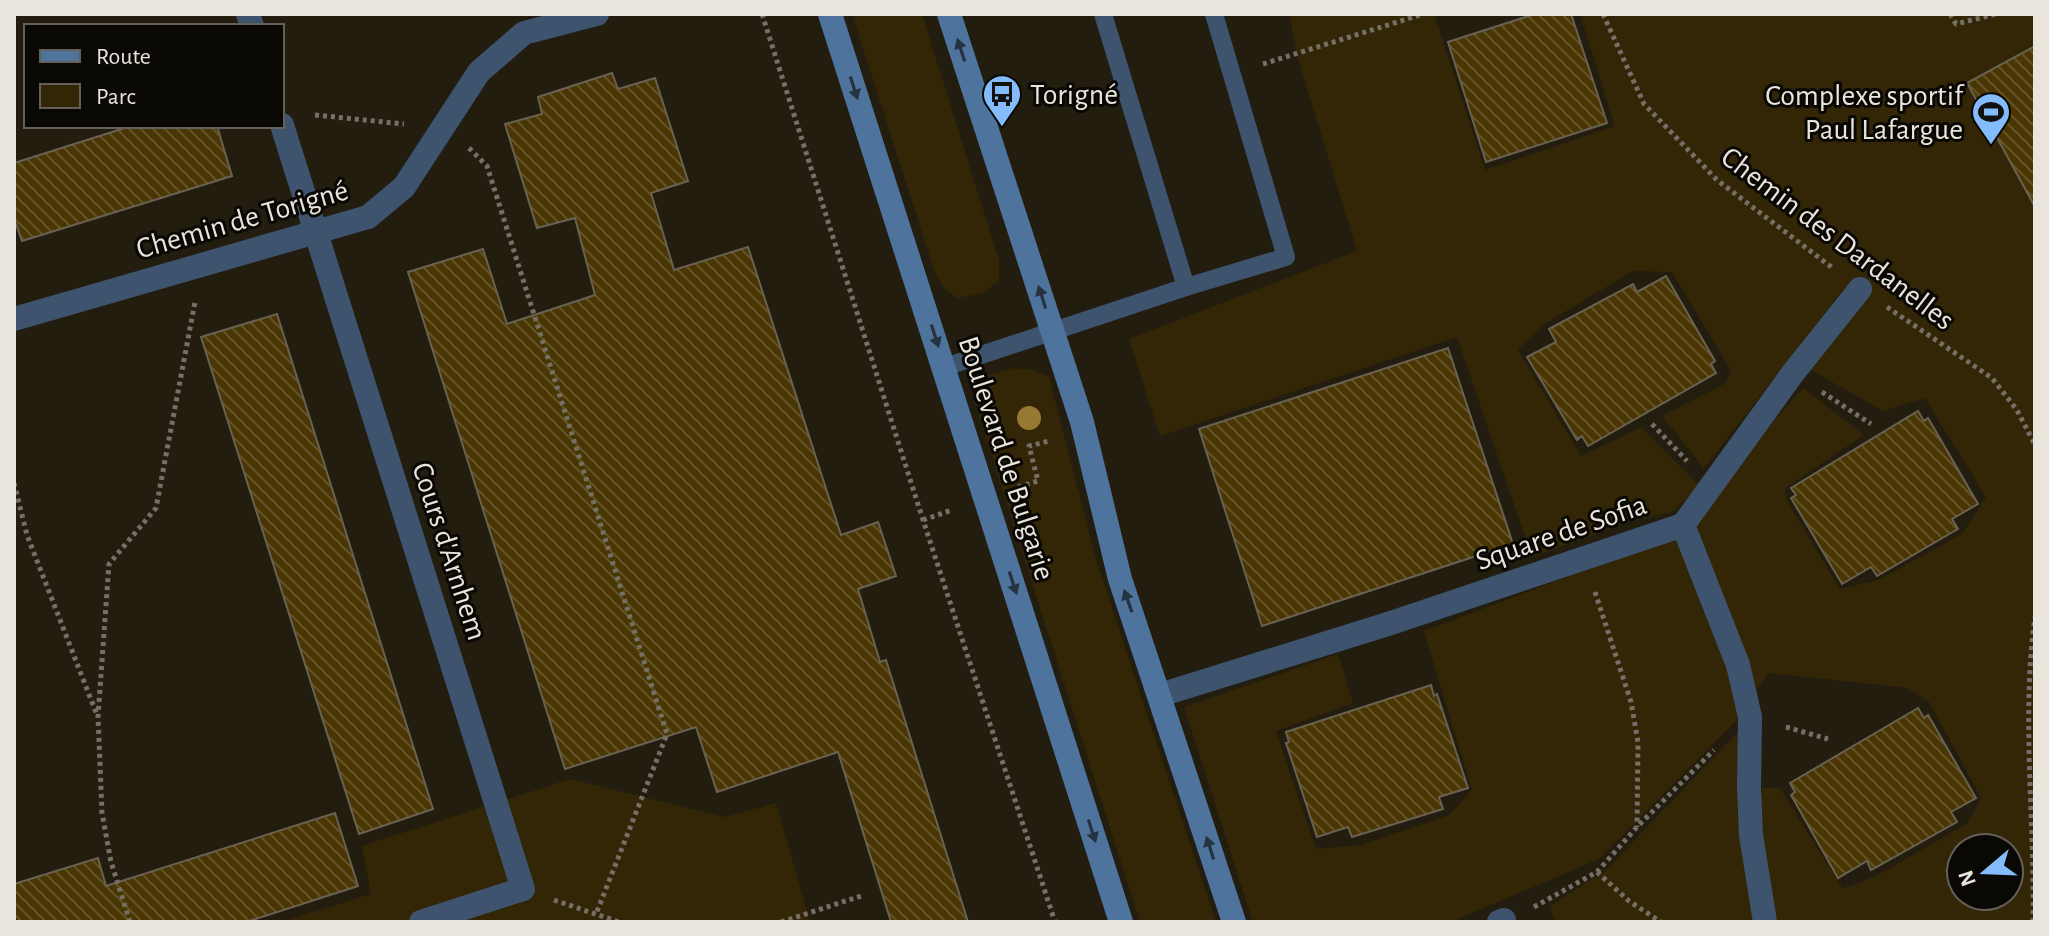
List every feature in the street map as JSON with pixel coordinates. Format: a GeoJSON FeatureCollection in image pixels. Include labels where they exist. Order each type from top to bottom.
{"type":"FeatureCollection","features":[{"type":"Feature","properties":{"kind":"street","name":"Chemin de Torigné"},"geometry":{"type":"LineString","coordinates":[[14,319],[368,217],[404,187],[479,72],[524,33],[597,14]]}},
{"type":"Feature","properties":{"kind":"street","name":"Boulevard de Bulgarie"},"geometry":{"type":"LineString","coordinates":[[830,14],[1121,922]]}},
{"type":"Feature","properties":{"kind":"street"},"geometry":{"type":"LineString","coordinates":[[949,14],[1082,422],[1120,579],[1234,922]]}},
{"type":"Feature","properties":{"kind":"street","name":"Cours d'Arnhem"},"geometry":{"type":"LineString","coordinates":[[283,128],[523,889]]}},
{"type":"Feature","properties":{"kind":"street"},"geometry":{"type":"LineString","coordinates":[[1683,525],[1793,373],[1860,289]]}},
{"type":"Feature","properties":{"kind":"street","name":"Square de Sofia"},"geometry":{"type":"LineString","coordinates":[[1160,695],[1391,623],[1683,525],[1738,665],[1750,717],[1751,835],[1765,922]]}},
{"type":"Feature","properties":{"kind":"street"},"geometry":{"type":"LineString","coordinates":[[421,922],[523,889]]}},
{"type":"Feature","properties":{"kind":"lane"},"geometry":{"type":"LineString","coordinates":[[1103,14],[1186,287]]}},
{"type":"Feature","properties":{"kind":"lane"},"geometry":{"type":"LineString","coordinates":[[945,367],[1286,257],[1214,14]]}},
{"type":"Feature","properties":{"kind":"path"},"geometry":{"type":"LineString","coordinates":[[762,14],[1055,922]]}},
{"type":"Feature","properties":{"kind":"path"},"geometry":{"type":"LineString","coordinates":[[1232,75],[1423,14]]}},
{"type":"Feature","properties":{"kind":"path","name":"Chemin des Dardanelles"},"geometry":{"type":"LineString","coordinates":[[1603,14],[1644,104],[1717,180],[1860,289],[1992,378],[2017,410],[2035,445]]}},
{"type":"Feature","properties":{"kind":"path"},"geometry":{"type":"LineString","coordinates":[[1950,14],[1956,24],[1996,14]]}},
{"type":"Feature","properties":{"kind":"path"},"geometry":{"type":"LineString","coordinates":[[313,115],[390,123],[445,124],[487,166],[667,734],[596,914]]}},
{"type":"Feature","properties":{"kind":"path"},"geometry":{"type":"LineString","coordinates":[[130,922],[111,862],[102,813],[98,716],[109,564],[156,508],[184,371],[201,266]]}},
{"type":"Feature","properties":{"kind":"path"},"geometry":{"type":"LineString","coordinates":[[1793,373],[1871,424]]}},
{"type":"Feature","properties":{"kind":"path"},"geometry":{"type":"LineString","coordinates":[[1652,424],[1711,485]]}},
{"type":"Feature","properties":{"kind":"path"},"geometry":{"type":"LineString","coordinates":[[14,483],[27,535],[98,716]]}},
{"type":"Feature","properties":{"kind":"path"},"geometry":{"type":"LineString","coordinates":[[1582,557],[1631,702],[1638,742],[1637,827]]}},
{"type":"Feature","properties":{"kind":"path"},"geometry":{"type":"LineString","coordinates":[[2033,922],[2030,734],[2035,617]]}},
{"type":"Feature","properties":{"kind":"path"},"geometry":{"type":"LineString","coordinates":[[1501,921],[1552,899],[1597,872],[1637,827],[1750,717]]}},
{"type":"Feature","properties":{"kind":"path"},"geometry":{"type":"LineString","coordinates":[[1597,872],[1629,901],[1661,922]]}},
{"type":"Feature","properties":{"kind":"path"},"geometry":{"type":"LineString","coordinates":[[523,889],[619,922]]}},
{"type":"Feature","properties":{"kind":"path"},"geometry":{"type":"LineString","coordinates":[[781,922],[861,896]]}},
{"type":"Feature","properties":{"kind":"green space"},"geometry":{"type":"Polygon","coordinates":[[[852,14],[922,14],[999,261],[999,280],[984,293],[957,298],[945,289],[936,276],[852,14]]]}},
{"type":"Feature","properties":{"kind":"green space"},"geometry":{"type":"Polygon","coordinates":[[[1289,14],[1439,14],[1435,17],[1485,170],[1615,126],[1580,14],[2035,14],[2035,922],[1771,922],[1759,821],[1762,788],[1780,788],[1843,889],[1876,876],[1945,836],[1945,912],[2025,912],[2025,832],[1952,832],[1968,823],[1981,798],[1930,703],[1908,688],[1768,673],[1737,720],[1599,859],[1451,922],[1253,922],[1184,707],[1338,654],[1353,703],[1276,731],[1316,849],[1361,845],[1449,815],[1472,790],[1424,631],[1670,538],[1803,388],[1864,435],[1785,488],[1788,503],[1840,589],[1878,580],[1962,534],[1986,497],[1925,398],[1883,411],[1811,370],[1857,301],[1843,290],[1704,468],[1662,416],[1726,383],[1731,370],[1672,272],[1633,271],[1546,323],[1518,350],[1581,456],[1641,427],[1699,485],[1674,511],[1626,523],[1532,557],[1457,337],[1160,436],[1129,339],[1357,251],[1298,59],[1289,14]]]}},
{"type":"Feature","properties":{"kind":"green space"},"geometry":{"type":"Polygon","coordinates":[[[1014,368],[1032,370],[1049,377],[1097,563],[1216,922],[1140,922],[979,416],[977,392],[985,376],[1014,368]]]}},
{"type":"Feature","properties":{"kind":"green space"},"geometry":{"type":"Polygon","coordinates":[[[1739,731],[1759,922],[1555,922],[1550,906],[1606,870],[1739,731]]]}},
{"type":"Feature","properties":{"kind":"green space"},"geometry":{"type":"Polygon","coordinates":[[[570,779],[724,817],[776,803],[810,922],[281,922],[371,894],[362,846],[570,779]]]}},
{"type":"Feature","properties":{"kind":"building"},"geometry":{"type":"Polygon","coordinates":[[[1535,14],[1571,14],[1607,123],[1486,162],[1448,42],[1535,14]]]}},
{"type":"Feature","properties":{"kind":"building"},"geometry":{"type":"Polygon","coordinates":[[[2035,46],[2035,207],[1967,83],[2035,46]]]}},
{"type":"Feature","properties":{"kind":"building"},"geometry":{"type":"Polygon","coordinates":[[[612,73],[618,89],[655,78],[688,181],[651,193],[674,270],[748,247],[841,535],[878,522],[896,576],[858,589],[880,662],[886,660],[968,922],[891,922],[838,752],[717,792],[696,727],[565,769],[408,272],[483,249],[507,324],[595,295],[575,218],[537,228],[505,124],[542,114],[538,97],[612,73]]]}},
{"type":"Feature","properties":{"kind":"building"},"geometry":{"type":"Polygon","coordinates":[[[125,128],[218,128],[232,176],[22,241],[14,218],[14,163],[125,128]]]}},
{"type":"Feature","properties":{"kind":"building"},"geometry":{"type":"Polygon","coordinates":[[[1666,276],[1715,361],[1711,364],[1716,373],[1588,446],[1582,436],[1577,440],[1527,357],[1556,342],[1549,329],[1633,284],[1637,292],[1666,276]]]}},
{"type":"Feature","properties":{"kind":"building"},"geometry":{"type":"Polygon","coordinates":[[[277,314],[433,809],[359,834],[201,337],[277,314]]]}},
{"type":"Feature","properties":{"kind":"building"},"geometry":{"type":"Polygon","coordinates":[[[1448,348],[1513,544],[1262,626],[1199,429],[1448,348]]]}},
{"type":"Feature","properties":{"kind":"building"},"geometry":{"type":"Polygon","coordinates":[[[1918,411],[1924,421],[1928,418],[1978,504],[1952,519],[1958,529],[1877,576],[1871,567],[1842,584],[1791,498],[1796,495],[1791,488],[1918,411]]]}},
{"type":"Feature","properties":{"kind":"building"},"geometry":{"type":"Polygon","coordinates":[[[1431,685],[1434,696],[1437,694],[1468,788],[1439,797],[1443,809],[1352,837],[1348,827],[1317,837],[1286,743],[1289,742],[1286,732],[1431,685]]]}},
{"type":"Feature","properties":{"kind":"building"},"geometry":{"type":"Polygon","coordinates":[[[1918,708],[1924,718],[1928,715],[1976,798],[1951,812],[1957,822],[1871,870],[1867,861],[1838,878],[1791,795],[1795,792],[1790,783],[1918,708]]]}},
{"type":"Feature","properties":{"kind":"building"},"geometry":{"type":"Polygon","coordinates":[[[335,813],[358,886],[246,922],[14,922],[14,884],[98,858],[106,886],[335,813]]]}},
{"type":"Feature","properties":{"kind":"place","name":"Torigné"},"geometry":{"type":"Point","coordinates":[1002,128]}},
{"type":"Feature","properties":{"kind":"place","name":"Complexe sportif Paul Lafargue"},"geometry":{"type":"Point","coordinates":[1991,146]}}]}
